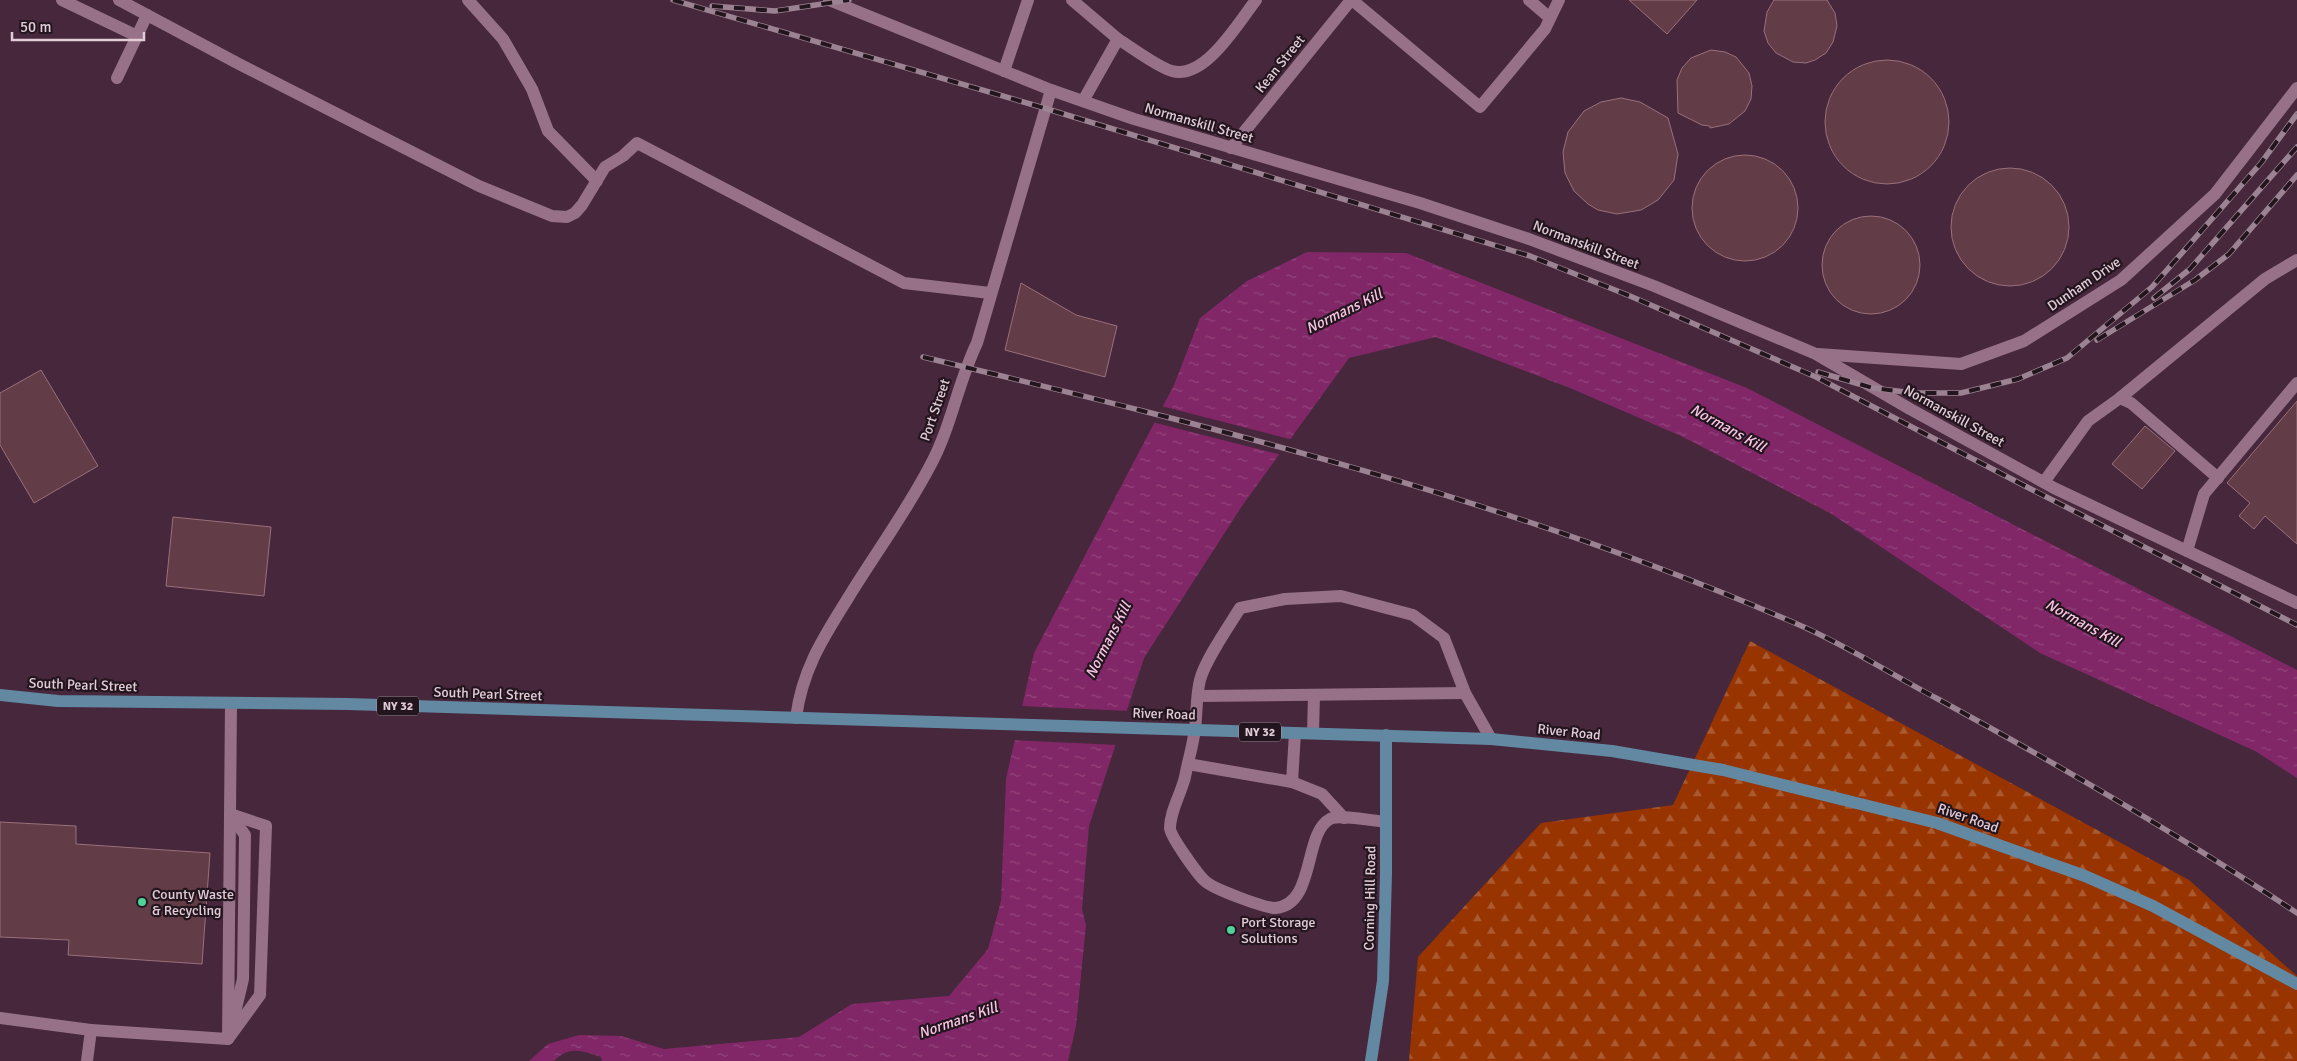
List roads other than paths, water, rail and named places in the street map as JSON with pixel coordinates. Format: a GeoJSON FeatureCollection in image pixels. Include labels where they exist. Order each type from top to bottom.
{"type":"FeatureCollection","features":[{"type":"Feature","properties":{"kind":"main road","name":"South Pearl Street"},"geometry":{"type":"LineString","coordinates":[[0,695],[58,701],[348,704],[796,718]]}},
{"type":"Feature","properties":{"kind":"main road","name":"River Road"},"geometry":{"type":"LineString","coordinates":[[796,718],[1491,739],[1612,751],[1723,770],[1938,823],[2085,876],[2153,906],[2297,984]]}},
{"type":"Feature","properties":{"kind":"main road","name":"Corning Hill Road"},"geometry":{"type":"LineString","coordinates":[[1371,1061],[1383,981],[1386,912],[1386,735]]}},
{"type":"Feature","properties":{"kind":"street"},"geometry":{"type":"LineString","coordinates":[[62,0],[137,36]]}},
{"type":"Feature","properties":{"kind":"street"},"geometry":{"type":"LineString","coordinates":[[119,0],[479,186],[552,216],[567,217],[575,213],[605,167],[623,156],[637,143],[904,283],[990,293]]}},
{"type":"Feature","properties":{"kind":"street"},"geometry":{"type":"LineString","coordinates":[[468,0],[503,39],[532,89],[548,131],[597,181]]}},
{"type":"Feature","properties":{"kind":"street","name":"Normanskill Street"},"geometry":{"type":"LineString","coordinates":[[829,0],[1051,90],[1134,120],[1420,204],[1529,239],[1654,286],[1816,354],[1910,409],[2044,482],[2297,603]]}},
{"type":"Feature","properties":{"kind":"street"},"geometry":{"type":"LineString","coordinates":[[1004,71],[1028,0]]}},
{"type":"Feature","properties":{"kind":"street"},"geometry":{"type":"LineString","coordinates":[[1072,0],[1118,39],[1171,71],[1188,72],[1210,59],[1256,0]]}},
{"type":"Feature","properties":{"kind":"street"},"geometry":{"type":"LineString","coordinates":[[1352,0],[1480,107],[1545,29],[1559,0]]}},
{"type":"Feature","properties":{"kind":"street","name":"Kean Street"},"geometry":{"type":"LineString","coordinates":[[1231,148],[1352,0]]}},
{"type":"Feature","properties":{"kind":"street"},"geometry":{"type":"LineString","coordinates":[[1528,0],[1550,18]]}},
{"type":"Feature","properties":{"kind":"street"},"geometry":{"type":"LineString","coordinates":[[117,78],[147,15]]}},
{"type":"Feature","properties":{"kind":"street"},"geometry":{"type":"LineString","coordinates":[[1083,101],[1118,39]]}},
{"type":"Feature","properties":{"kind":"street","name":"Dunham Drive"},"geometry":{"type":"LineString","coordinates":[[1816,354],[1961,364],[2024,341],[2121,280],[2215,194],[2297,88]]}},
{"type":"Feature","properties":{"kind":"street","name":"Port Street"},"geometry":{"type":"LineString","coordinates":[[796,718],[803,680],[820,642],[931,465],[955,403],[965,368],[977,342],[1051,90]]}},
{"type":"Feature","properties":{"kind":"street"},"geometry":{"type":"LineString","coordinates":[[2044,482],[2088,421],[2120,398],[2265,280],[2297,260]]}},
{"type":"Feature","properties":{"kind":"street"},"geometry":{"type":"LineString","coordinates":[[2187,551],[2204,494],[2297,383]]}},
{"type":"Feature","properties":{"kind":"street"},"geometry":{"type":"LineString","coordinates":[[2120,398],[2131,403],[2218,478]]}},
{"type":"Feature","properties":{"kind":"street"},"geometry":{"type":"LineString","coordinates":[[1386,822],[1344,818],[1330,819],[1323,825],[1314,845],[1302,889],[1289,902],[1275,908],[1222,892],[1204,881],[1176,842],[1170,830],[1171,819],[1182,790],[1188,764],[1195,730],[1200,680],[1223,635],[1240,608],[1285,599],[1341,596],[1413,615],[1444,638],[1465,693],[1491,739]]}},
{"type":"Feature","properties":{"kind":"street"},"geometry":{"type":"LineString","coordinates":[[1198,696],[1465,693]]}},
{"type":"Feature","properties":{"kind":"street"},"geometry":{"type":"LineString","coordinates":[[1313,733],[1314,695]]}},
{"type":"Feature","properties":{"kind":"street"},"geometry":{"type":"LineString","coordinates":[[228,1039],[231,703]]}},
{"type":"Feature","properties":{"kind":"street"},"geometry":{"type":"LineString","coordinates":[[1292,782],[1295,733]]}},
{"type":"Feature","properties":{"kind":"street"},"geometry":{"type":"LineString","coordinates":[[1188,764],[1292,782],[1322,794],[1344,818]]}},
{"type":"Feature","properties":{"kind":"street"},"geometry":{"type":"LineString","coordinates":[[228,1039],[260,995],[266,826],[230,814]]}},
{"type":"Feature","properties":{"kind":"street"},"geometry":{"type":"LineString","coordinates":[[0,1018],[91,1030],[228,1039]]}},
{"type":"Feature","properties":{"kind":"street"},"geometry":{"type":"LineString","coordinates":[[87,1061],[91,1030]]}},
{"type":"Feature","properties":{"kind":"water","name":"Normans Kill"},"geometry":{"type":"Polygon","coordinates":[[[1307,252],[1406,253],[1747,388],[2297,670],[2297,778],[2255,751],[2040,653],[1830,513],[1681,436],[1570,388],[1436,337],[1349,358],[1242,506],[1144,658],[1089,826],[1082,909],[1086,925],[1076,1026],[1068,1061],[602,1061],[601,1057],[571,1051],[554,1061],[529,1061],[548,1044],[579,1035],[621,1036],[664,1049],[799,1037],[852,1004],[949,996],[988,949],[1001,901],[1006,779],[1034,653],[1174,385],[1200,318],[1247,281],[1307,252]]]}},
{"type":"Feature","properties":{"kind":"railway"},"geometry":{"type":"LineString","coordinates":[[673,0],[1044,108],[1530,256],[1630,296],[1816,377],[2297,625]]}},
{"type":"Feature","properties":{"kind":"railway"},"geometry":{"type":"LineString","coordinates":[[712,6],[775,11],[849,0]]}},
{"type":"Feature","properties":{"kind":"railway"},"geometry":{"type":"LineString","coordinates":[[1818,372],[1873,388],[1913,393],[1961,393],[2018,379],[2067,358],[2152,287],[2261,163],[2297,114]]}},
{"type":"Feature","properties":{"kind":"railway"},"geometry":{"type":"LineString","coordinates":[[2154,298],[2190,269],[2297,147]]}},
{"type":"Feature","properties":{"kind":"railway"},"geometry":{"type":"LineString","coordinates":[[2097,340],[2195,280],[2229,254],[2297,175]]}},
{"type":"Feature","properties":{"kind":"railway"},"geometry":{"type":"LineString","coordinates":[[923,357],[1145,412],[1366,471],[1584,541],[1691,580],[1797,624],[1850,650],[2119,802],[2209,856],[2297,913]]}},
{"type":"Feature","properties":{"kind":"place","name":"County Waste & Recycling"},"geometry":{"type":"Point","coordinates":[142,902]}},
{"type":"Feature","properties":{"kind":"place","name":"Port Storage Solutions"},"geometry":{"type":"Point","coordinates":[1231,930]}}]}
